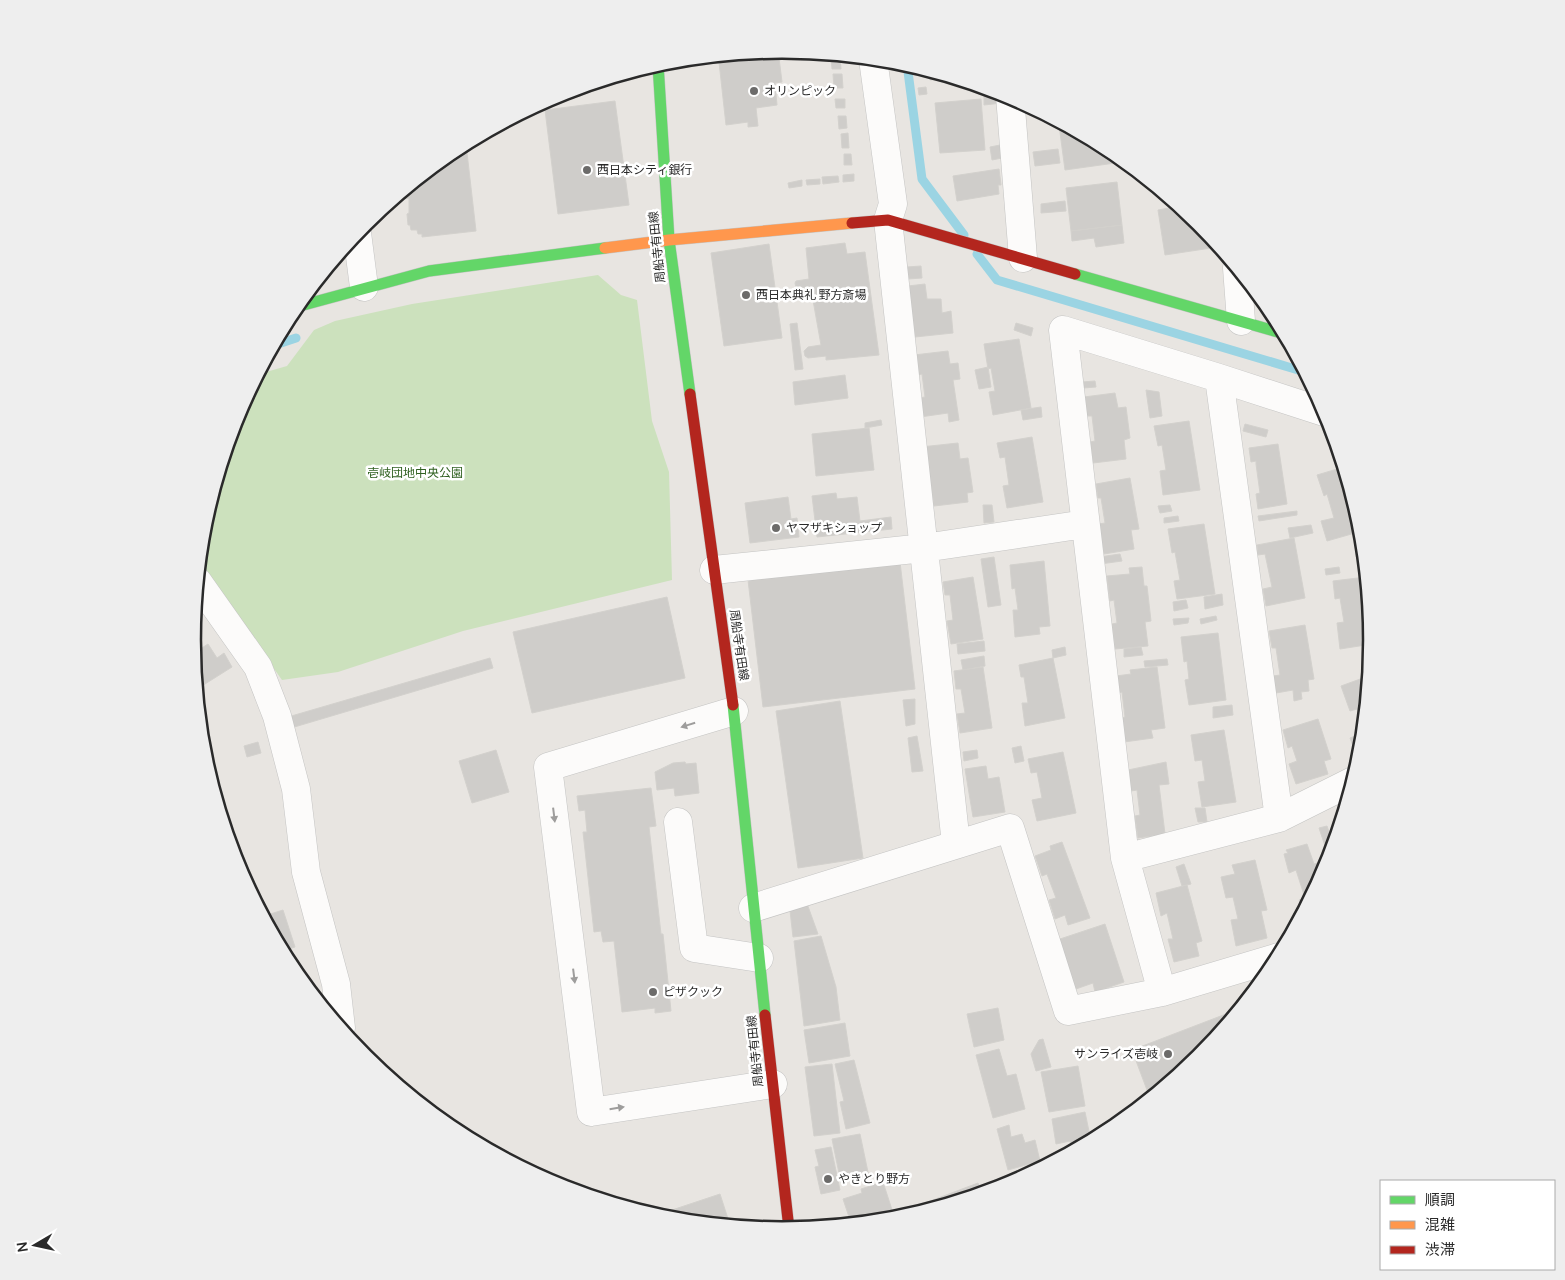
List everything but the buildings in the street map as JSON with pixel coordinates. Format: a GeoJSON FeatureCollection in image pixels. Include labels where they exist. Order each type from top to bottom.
{"type":"FeatureCollection","features":[{"type":"Feature","properties":{"kind":"main road","name":"周船寺有田線"},"geometry":{"type":"LineString","coordinates":[[659,73],[669,240],[734,711],[753,908],[788,1221]]}},
{"type":"Feature","properties":{"kind":"main road"},"geometry":{"type":"LineString","coordinates":[[309,303],[429,271],[669,240],[888,220],[1275,331]]}},
{"type":"Feature","properties":{"kind":"street"},"geometry":{"type":"LineString","coordinates":[[874,67],[892,204],[888,220],[956,844]]}},
{"type":"Feature","properties":{"kind":"street"},"geometry":{"type":"LineString","coordinates":[[1011,106],[1023,258]]}},
{"type":"Feature","properties":{"kind":"street"},"geometry":{"type":"LineString","coordinates":[[358,243],[364,287]]}},
{"type":"Feature","properties":{"kind":"street"},"geometry":{"type":"LineString","coordinates":[[1238,278],[1240,321]]}},
{"type":"Feature","properties":{"kind":"street"},"geometry":{"type":"LineString","coordinates":[[1162,992],[1125,858],[1062,330],[1316,409]]}},
{"type":"Feature","properties":{"kind":"street"},"geometry":{"type":"LineString","coordinates":[[1219,378],[1279,818]]}},
{"type":"Feature","properties":{"kind":"street"},"geometry":{"type":"LineString","coordinates":[[714,570],[924,548],[1085,524]]}},
{"type":"Feature","properties":{"kind":"street"},"geometry":{"type":"LineString","coordinates":[[203,590],[258,667],[277,716],[296,789],[306,872],[336,984],[340,1017]]}},
{"type":"Feature","properties":{"kind":"street"},"geometry":{"type":"LineString","coordinates":[[734,711],[548,767],[591,1112],[773,1084]]}},
{"type":"Feature","properties":{"kind":"street"},"geometry":{"type":"LineString","coordinates":[[1125,858],[1279,818],[1345,784]]}},
{"type":"Feature","properties":{"kind":"street"},"geometry":{"type":"LineString","coordinates":[[678,822],[694,948],[759,958]]}},
{"type":"Feature","properties":{"kind":"street"},"geometry":{"type":"LineString","coordinates":[[753,908],[1010,828],[1068,1011],[1162,992],[1268,960]]}},
{"type":"Feature","properties":{"kind":"green space","name":"壱岐団地中央公園"},"geometry":{"type":"Polygon","coordinates":[[[598,275],[621,295],[637,300],[652,421],[669,472],[672,580],[463,631],[338,672],[282,680],[205,571],[212,527],[232,453],[245,418],[267,372],[287,366],[314,330],[335,321],[412,304],[598,275]]]}},
{"type":"Feature","properties":{"kind":"waterway"},"geometry":{"type":"LineString","coordinates":[[908,73],[922,179],[964,235]]}},
{"type":"Feature","properties":{"kind":"waterway"},"geometry":{"type":"LineString","coordinates":[[977,254],[997,280],[1297,370]]}},
{"type":"Feature","properties":{"kind":"waterway"},"geometry":{"type":"LineString","coordinates":[[283,342],[296,338]]}},
{"type":"Feature","properties":{"kind":"traffic: fast"},"geometry":{"type":"LineString","coordinates":[[659,73],[669,240],[690,394]]}},
{"type":"Feature","properties":{"kind":"traffic: fast"},"geometry":{"type":"LineString","coordinates":[[308,304],[429,271],[605,248]]}},
{"type":"Feature","properties":{"kind":"traffic: fast"},"geometry":{"type":"LineString","coordinates":[[1075,274],[1275,331]]}},
{"type":"Feature","properties":{"kind":"traffic: fast"},"geometry":{"type":"LineString","coordinates":[[733,705],[765,1015]]}},
{"type":"Feature","properties":{"kind":"traffic: slow"},"geometry":{"type":"LineString","coordinates":[[605,248],[669,240],[852,223]]}},
{"type":"Feature","properties":{"kind":"traffic: jam"},"geometry":{"type":"LineString","coordinates":[[852,223],[888,220],[1075,274]]}},
{"type":"Feature","properties":{"kind":"traffic: jam"},"geometry":{"type":"LineString","coordinates":[[690,394],[733,705]]}},
{"type":"Feature","properties":{"kind":"traffic: jam"},"geometry":{"type":"LineString","coordinates":[[765,1015],[788,1221]]}},
{"type":"Feature","properties":{"kind":"place","name":"オリンピック"},"geometry":{"type":"Point","coordinates":[754,91]}},
{"type":"Feature","properties":{"kind":"place","name":"西日本シティ銀行"},"geometry":{"type":"Point","coordinates":[587,170]}},
{"type":"Feature","properties":{"kind":"place","name":"西日本典礼 野方斎場"},"geometry":{"type":"Point","coordinates":[746,295]}},
{"type":"Feature","properties":{"kind":"place","name":"ヤマザキショップ"},"geometry":{"type":"Point","coordinates":[776,528]}},
{"type":"Feature","properties":{"kind":"place","name":"ピザクック"},"geometry":{"type":"Point","coordinates":[653,992]}},
{"type":"Feature","properties":{"kind":"place","name":"サンライズ壱岐"},"geometry":{"type":"Point","coordinates":[1168,1054]}},
{"type":"Feature","properties":{"kind":"place","name":"やきとり野方"},"geometry":{"type":"Point","coordinates":[828,1179]}}]}
